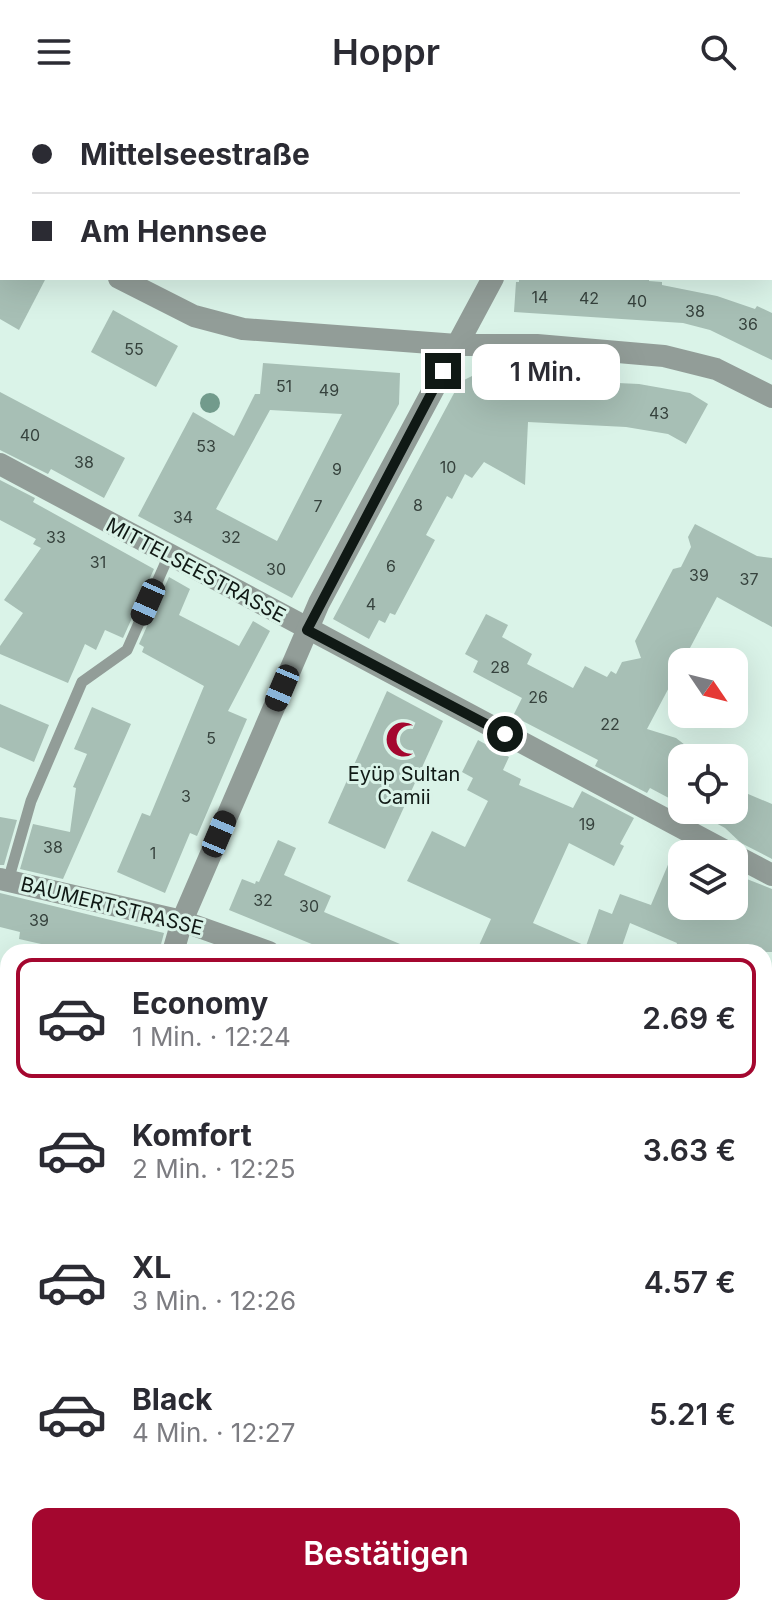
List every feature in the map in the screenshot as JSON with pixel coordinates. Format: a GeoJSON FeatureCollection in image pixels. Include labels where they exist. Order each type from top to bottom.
{"type":"FeatureCollection","features":[{"type":"Feature","properties":{"kind":"street"},"geometry":{"type":"LineString","coordinates":[[123,280],[194,316],[232,327],[457,345],[537,345],[664,356],[716,369],[772,397]]}},
{"type":"Feature","properties":{"kind":"street"},"geometry":{"type":"LineString","coordinates":[[175,944],[182,921],[307,630],[492,280]]}},
{"type":"Feature","properties":{"kind":"street","name":"MITTELSEESTRASSE"},"geometry":{"type":"LineString","coordinates":[[0,464],[705,840]]}},
{"type":"Feature","properties":{"kind":"street","name":"MITTELSEESTRASSE"},"geometry":{"type":"LineString","coordinates":[[748,863],[772,875]]}},
{"type":"Feature","properties":{"kind":"street","name":"BAUMERTSTRASSE"},"geometry":{"type":"LineString","coordinates":[[4,880],[182,921],[247,944]]}},
{"type":"Feature","properties":{"kind":"lane"},"geometry":{"type":"LineString","coordinates":[[4,880],[31,801],[82,682],[127,650],[169,555]]}},
{"type":"Feature","properties":{"kind":"building"},"geometry":{"type":"Polygon","coordinates":[[[0,280],[45,280],[19,330],[0,319],[0,280]]]}},
{"type":"Feature","properties":{"kind":"building"},"geometry":{"type":"Polygon","coordinates":[[[649,280],[717,296],[755,309],[757,306],[772,313],[772,360],[710,330],[683,323],[514,312],[516,282],[649,280]]]}},
{"type":"Feature","properties":{"kind":"building"},"geometry":{"type":"Polygon","coordinates":[[[113,310],[178,346],[156,387],[91,352],[113,310]]]}},
{"type":"Feature","properties":{"kind":"building"},"geometry":{"type":"Polygon","coordinates":[[[263,363],[400,373],[399,404],[292,598],[138,516],[193,412],[234,436],[255,394],[260,394],[263,363]],[[270,410],[216,509],[277,541],[342,414],[270,410]]]}},
{"type":"Feature","properties":{"kind":"building"},"geometry":{"type":"Polygon","coordinates":[[[472,376],[639,384],[690,393],[708,404],[686,444],[668,434],[626,427],[528,422],[525,485],[484,462],[472,478],[465,474],[452,499],[447,496],[426,535],[435,540],[395,615],[390,613],[385,623],[379,620],[369,639],[333,619],[460,382],[472,376]]]}},
{"type":"Feature","properties":{"kind":"building"},"geometry":{"type":"Polygon","coordinates":[[[0,392],[125,458],[104,498],[51,469],[48,474],[0,450],[0,392]]]}},
{"type":"Feature","properties":{"kind":"building"},"geometry":{"type":"Polygon","coordinates":[[[0,480],[35,498],[33,502],[154,569],[123,638],[105,630],[96,650],[85,644],[68,683],[0,654],[0,646],[23,613],[4,600],[41,548],[33,544],[36,539],[0,520],[0,480]]]}},
{"type":"Feature","properties":{"kind":"building"},"geometry":{"type":"Polygon","coordinates":[[[695,524],[757,556],[772,558],[772,627],[717,597],[690,648],[668,648],[668,689],[647,729],[676,738],[684,744],[668,744],[668,798],[650,788],[647,793],[595,766],[598,760],[513,716],[522,698],[473,672],[478,661],[465,654],[486,614],[508,625],[502,637],[532,654],[527,664],[573,688],[585,666],[607,677],[611,671],[616,674],[622,662],[641,658],[635,641],[673,569],[681,567],[691,547],[688,537],[695,524]]]}},
{"type":"Feature","properties":{"kind":"building"},"geometry":{"type":"Polygon","coordinates":[[[169,577],[190,589],[179,615],[239,646],[253,621],[270,631],[228,711],[247,719],[197,836],[190,833],[165,893],[117,872],[142,813],[150,816],[204,686],[142,652],[144,647],[139,644],[169,577]]]}},
{"type":"Feature","properties":{"kind":"building"},"geometry":{"type":"Polygon","coordinates":[[[387,691],[443,721],[385,849],[328,823],[387,691]]]}},
{"type":"Feature","properties":{"kind":"building"},"geometry":{"type":"Polygon","coordinates":[[[0,704],[49,725],[34,762],[0,747],[0,704]]]}},
{"type":"Feature","properties":{"kind":"building"},"geometry":{"type":"Polygon","coordinates":[[[92,707],[131,724],[63,879],[20,869],[33,824],[70,832],[76,788],[73,787],[87,754],[74,749],[92,707]]]}},
{"type":"Feature","properties":{"kind":"building"},"geometry":{"type":"Polygon","coordinates":[[[478,740],[509,757],[503,770],[521,779],[519,785],[573,808],[582,791],[634,818],[620,844],[624,846],[614,866],[569,843],[533,923],[581,944],[480,944],[491,919],[407,881],[432,831],[465,847],[488,801],[467,790],[473,778],[462,772],[478,740]]]}},
{"type":"Feature","properties":{"kind":"building"},"geometry":{"type":"Polygon","coordinates":[[[748,794],[772,804],[772,859],[748,847],[748,840],[738,840],[718,824],[748,824],[748,794]]]}},
{"type":"Feature","properties":{"kind":"building"},"geometry":{"type":"Polygon","coordinates":[[[0,817],[17,820],[4,865],[0,865],[0,817]]]}},
{"type":"Feature","properties":{"kind":"building"},"geometry":{"type":"Polygon","coordinates":[[[278,840],[296,848],[284,875],[331,896],[324,912],[400,944],[312,944],[229,910],[242,879],[255,884],[259,882],[278,840]]]}},
{"type":"Feature","properties":{"kind":"building"},"geometry":{"type":"Polygon","coordinates":[[[668,865],[668,920],[748,920],[748,880],[772,889],[772,944],[677,944],[630,923],[623,944],[587,944],[599,909],[612,914],[620,894],[651,905],[668,865]]]}},
{"type":"Feature","properties":{"kind":"building"},"geometry":{"type":"Polygon","coordinates":[[[0,893],[164,933],[161,944],[41,944],[19,939],[20,932],[0,927],[0,893]]]}},
{"type":"Feature","properties":{"kind":"place","name":"Eyüp Sultan Camii"},"geometry":{"type":"Point","coordinates":[404,739]}},
{"type":"Feature","properties":{"kind":"route"},"geometry":{"type":"LineString","coordinates":[[443,371],[307,630],[505,734]]}}]}
